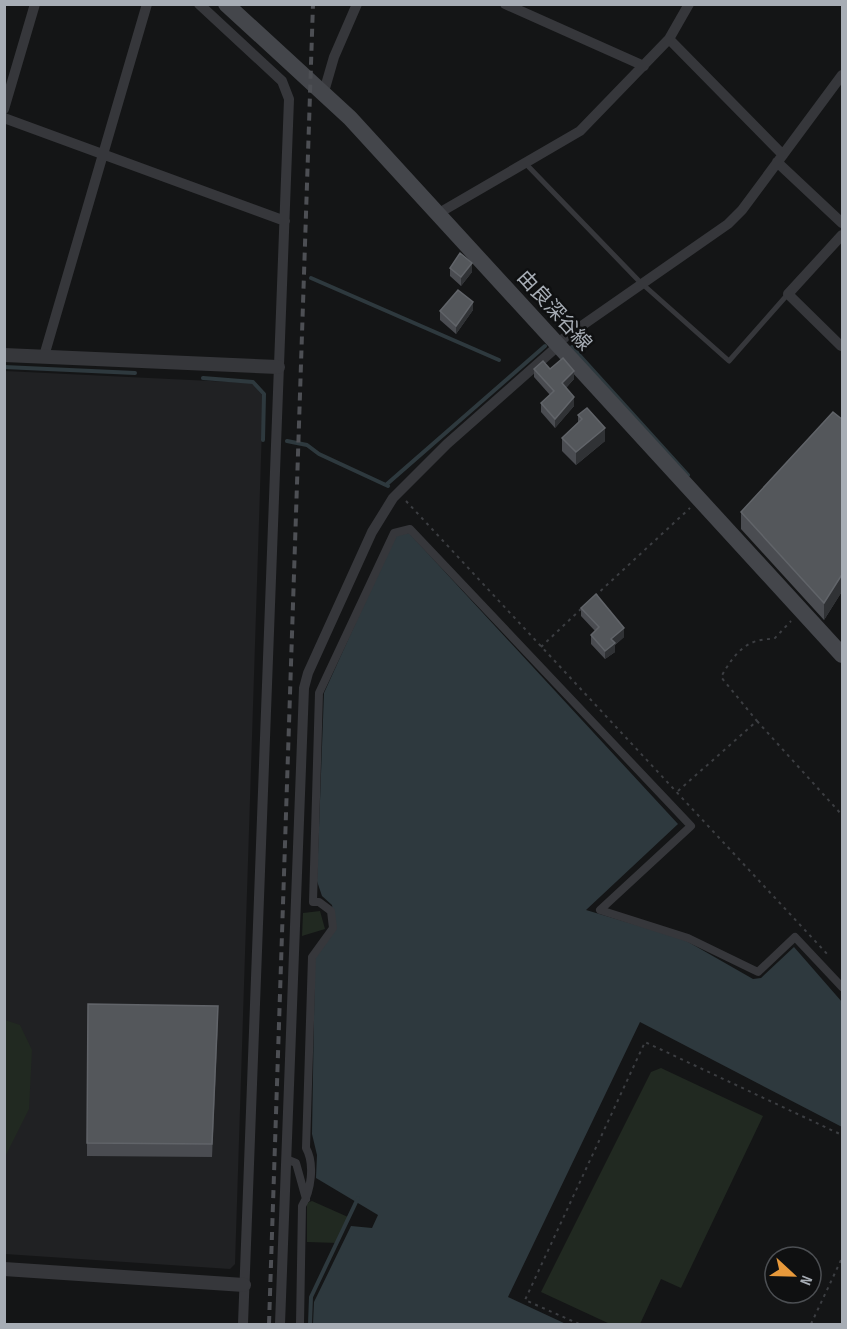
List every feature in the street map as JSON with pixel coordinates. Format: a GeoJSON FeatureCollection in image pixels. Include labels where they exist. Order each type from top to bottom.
{"type":"FeatureCollection","features":[{"type":"Feature","properties":{"kind":"main road","name":"由良深谷線"},"geometry":{"type":"LineString","coordinates":[[226,4],[350,118],[843,655]]}},
{"type":"Feature","properties":{"kind":"street"},"geometry":{"type":"LineString","coordinates":[[4,109],[35,4]]}},
{"type":"Feature","properties":{"kind":"street"},"geometry":{"type":"LineString","coordinates":[[44,356],[147,4]]}},
{"type":"Feature","properties":{"kind":"street"},"geometry":{"type":"LineString","coordinates":[[199,4],[282,81],[289,99],[243,1324]]}},
{"type":"Feature","properties":{"kind":"street"},"geometry":{"type":"LineString","coordinates":[[323,95],[334,57],[357,4]]}},
{"type":"Feature","properties":{"kind":"street"},"geometry":{"type":"LineString","coordinates":[[505,4],[644,66]]}},
{"type":"Feature","properties":{"kind":"street"},"geometry":{"type":"LineString","coordinates":[[439,213],[580,131],[669,39],[689,4]]}},
{"type":"Feature","properties":{"kind":"street"},"geometry":{"type":"LineString","coordinates":[[669,39],[843,223]]}},
{"type":"Feature","properties":{"kind":"street"},"geometry":{"type":"LineString","coordinates":[[280,1324],[304,688],[308,673],[372,532],[398,493],[447,444],[558,344],[728,225],[843,75]]}},
{"type":"Feature","properties":{"kind":"street"},"geometry":{"type":"LineString","coordinates":[[4,118],[285,221]]}},
{"type":"Feature","properties":{"kind":"street"},"geometry":{"type":"LineString","coordinates":[[841,346],[788,294],[843,235]]}},
{"type":"Feature","properties":{"kind":"street"},"geometry":{"type":"LineString","coordinates":[[4,355],[278,367]]}},
{"type":"Feature","properties":{"kind":"street"},"geometry":{"type":"LineString","coordinates":[[300,1324],[302,1206],[306,1199],[311,1156],[306,1148],[312,957],[333,928],[331,911],[319,902],[313,902],[319,693],[394,533],[410,529],[691,825],[600,910],[688,938],[758,972],[795,937],[843,987]]}},
{"type":"Feature","properties":{"kind":"street"},"geometry":{"type":"LineString","coordinates":[[286,1159],[296,1163],[306,1199]]}},
{"type":"Feature","properties":{"kind":"street"},"geometry":{"type":"LineString","coordinates":[[4,1269],[244,1285]]}},
{"type":"Feature","properties":{"kind":"lane"},"geometry":{"type":"LineString","coordinates":[[526,164],[642,284],[729,361],[788,294]]}},
{"type":"Feature","properties":{"kind":"path"},"geometry":{"type":"LineString","coordinates":[[398,493],[835,963]]}},
{"type":"Feature","properties":{"kind":"path"},"geometry":{"type":"LineString","coordinates":[[591,600],[699,499]]}},
{"type":"Feature","properties":{"kind":"path"},"geometry":{"type":"LineString","coordinates":[[541,647],[583,608]]}},
{"type":"Feature","properties":{"kind":"path"},"geometry":{"type":"LineString","coordinates":[[802,611],[774,639],[757,638],[732,657],[721,677],[757,721],[843,815]]}},
{"type":"Feature","properties":{"kind":"path"},"geometry":{"type":"LineString","coordinates":[[678,792],[757,721]]}},
{"type":"Feature","properties":{"kind":"path"},"geometry":{"type":"LineString","coordinates":[[579,1324],[525,1299],[645,1042],[843,1135]]}},
{"type":"Feature","properties":{"kind":"path"},"geometry":{"type":"LineString","coordinates":[[811,1324],[843,1257]]}},
{"type":"Feature","properties":{"kind":"shaded area"},"geometry":{"type":"Polygon","coordinates":[[[5,371],[252,383],[263,396],[235,1264],[230,1269],[5,1254],[5,371]]]}},
{"type":"Feature","properties":{"kind":"shaded area"},"geometry":{"type":"Polygon","coordinates":[[[409,533],[678,824],[586,910],[683,939],[753,979],[761,978],[794,947],[842,1002],[842,1127],[640,1022],[508,1297],[566,1324],[313,1324],[314,1302],[351,1226],[372,1228],[378,1215],[316,1178],[317,1155],[312,1134],[315,958],[335,930],[332,905],[322,896],[317,881],[324,693],[395,536],[409,533]]]}},
{"type":"Feature","properties":{"kind":"shaded area"},"geometry":{"type":"Polygon","coordinates":[[[320,911],[325,929],[302,936],[303,913],[320,911]]]}},
{"type":"Feature","properties":{"kind":"shaded area"},"geometry":{"type":"Polygon","coordinates":[[[5,1020],[20,1025],[32,1050],[29,1109],[5,1157],[5,1020]]]}},
{"type":"Feature","properties":{"kind":"shaded area"},"geometry":{"type":"Polygon","coordinates":[[[661,1068],[763,1116],[681,1288],[661,1279],[640,1324],[610,1324],[541,1292],[651,1072],[661,1068]]]}},
{"type":"Feature","properties":{"kind":"shaded area"},"geometry":{"type":"Polygon","coordinates":[[[312,1201],[348,1217],[338,1243],[307,1242],[307,1203],[312,1201]]]}},
{"type":"Feature","properties":{"kind":"building"},"geometry":{"type":"Polygon","coordinates":[[[460,253],[472,263],[461,277],[450,268],[460,253]]]}},
{"type":"Feature","properties":{"kind":"building"},"geometry":{"type":"Polygon","coordinates":[[[458,290],[473,302],[456,326],[440,311],[458,290]]]}},
{"type":"Feature","properties":{"kind":"building"},"geometry":{"type":"Polygon","coordinates":[[[563,358],[574,371],[562,383],[574,397],[555,419],[541,403],[554,391],[534,369],[543,361],[550,369],[563,358]]]}},
{"type":"Feature","properties":{"kind":"building"},"geometry":{"type":"Polygon","coordinates":[[[587,408],[605,428],[576,452],[562,438],[582,419],[578,415],[587,408]]]}},
{"type":"Feature","properties":{"kind":"building"},"geometry":{"type":"Polygon","coordinates":[[[833,412],[843,420],[843,577],[841,576],[824,603],[741,512],[833,412]]]}},
{"type":"Feature","properties":{"kind":"building"},"geometry":{"type":"Polygon","coordinates":[[[596,594],[624,628],[611,639],[615,643],[605,651],[591,635],[599,627],[581,608],[596,594]]]}},
{"type":"Feature","properties":{"kind":"building"},"geometry":{"type":"Polygon","coordinates":[[[88,1004],[218,1006],[212,1144],[87,1143],[88,1004]]]}},
{"type":"Feature","properties":{"kind":"waterway"},"geometry":{"type":"LineString","coordinates":[[311,278],[499,360]]}},
{"type":"Feature","properties":{"kind":"waterway"},"geometry":{"type":"LineString","coordinates":[[387,484],[545,346]]}},
{"type":"Feature","properties":{"kind":"waterway"},"geometry":{"type":"LineString","coordinates":[[572,347],[688,475]]}},
{"type":"Feature","properties":{"kind":"waterway"},"geometry":{"type":"LineString","coordinates":[[4,367],[135,373]]}},
{"type":"Feature","properties":{"kind":"waterway"},"geometry":{"type":"LineString","coordinates":[[203,378],[253,382],[264,394],[263,440]]}},
{"type":"Feature","properties":{"kind":"waterway"},"geometry":{"type":"LineString","coordinates":[[287,441],[307,445],[319,454],[388,486]]}},
{"type":"Feature","properties":{"kind":"waterway"},"geometry":{"type":"LineString","coordinates":[[310,1324],[311,1297],[358,1198]]}},
{"type":"Feature","properties":{"kind":"railway"},"geometry":{"type":"LineString","coordinates":[[269,1324],[313,4]]}}]}
